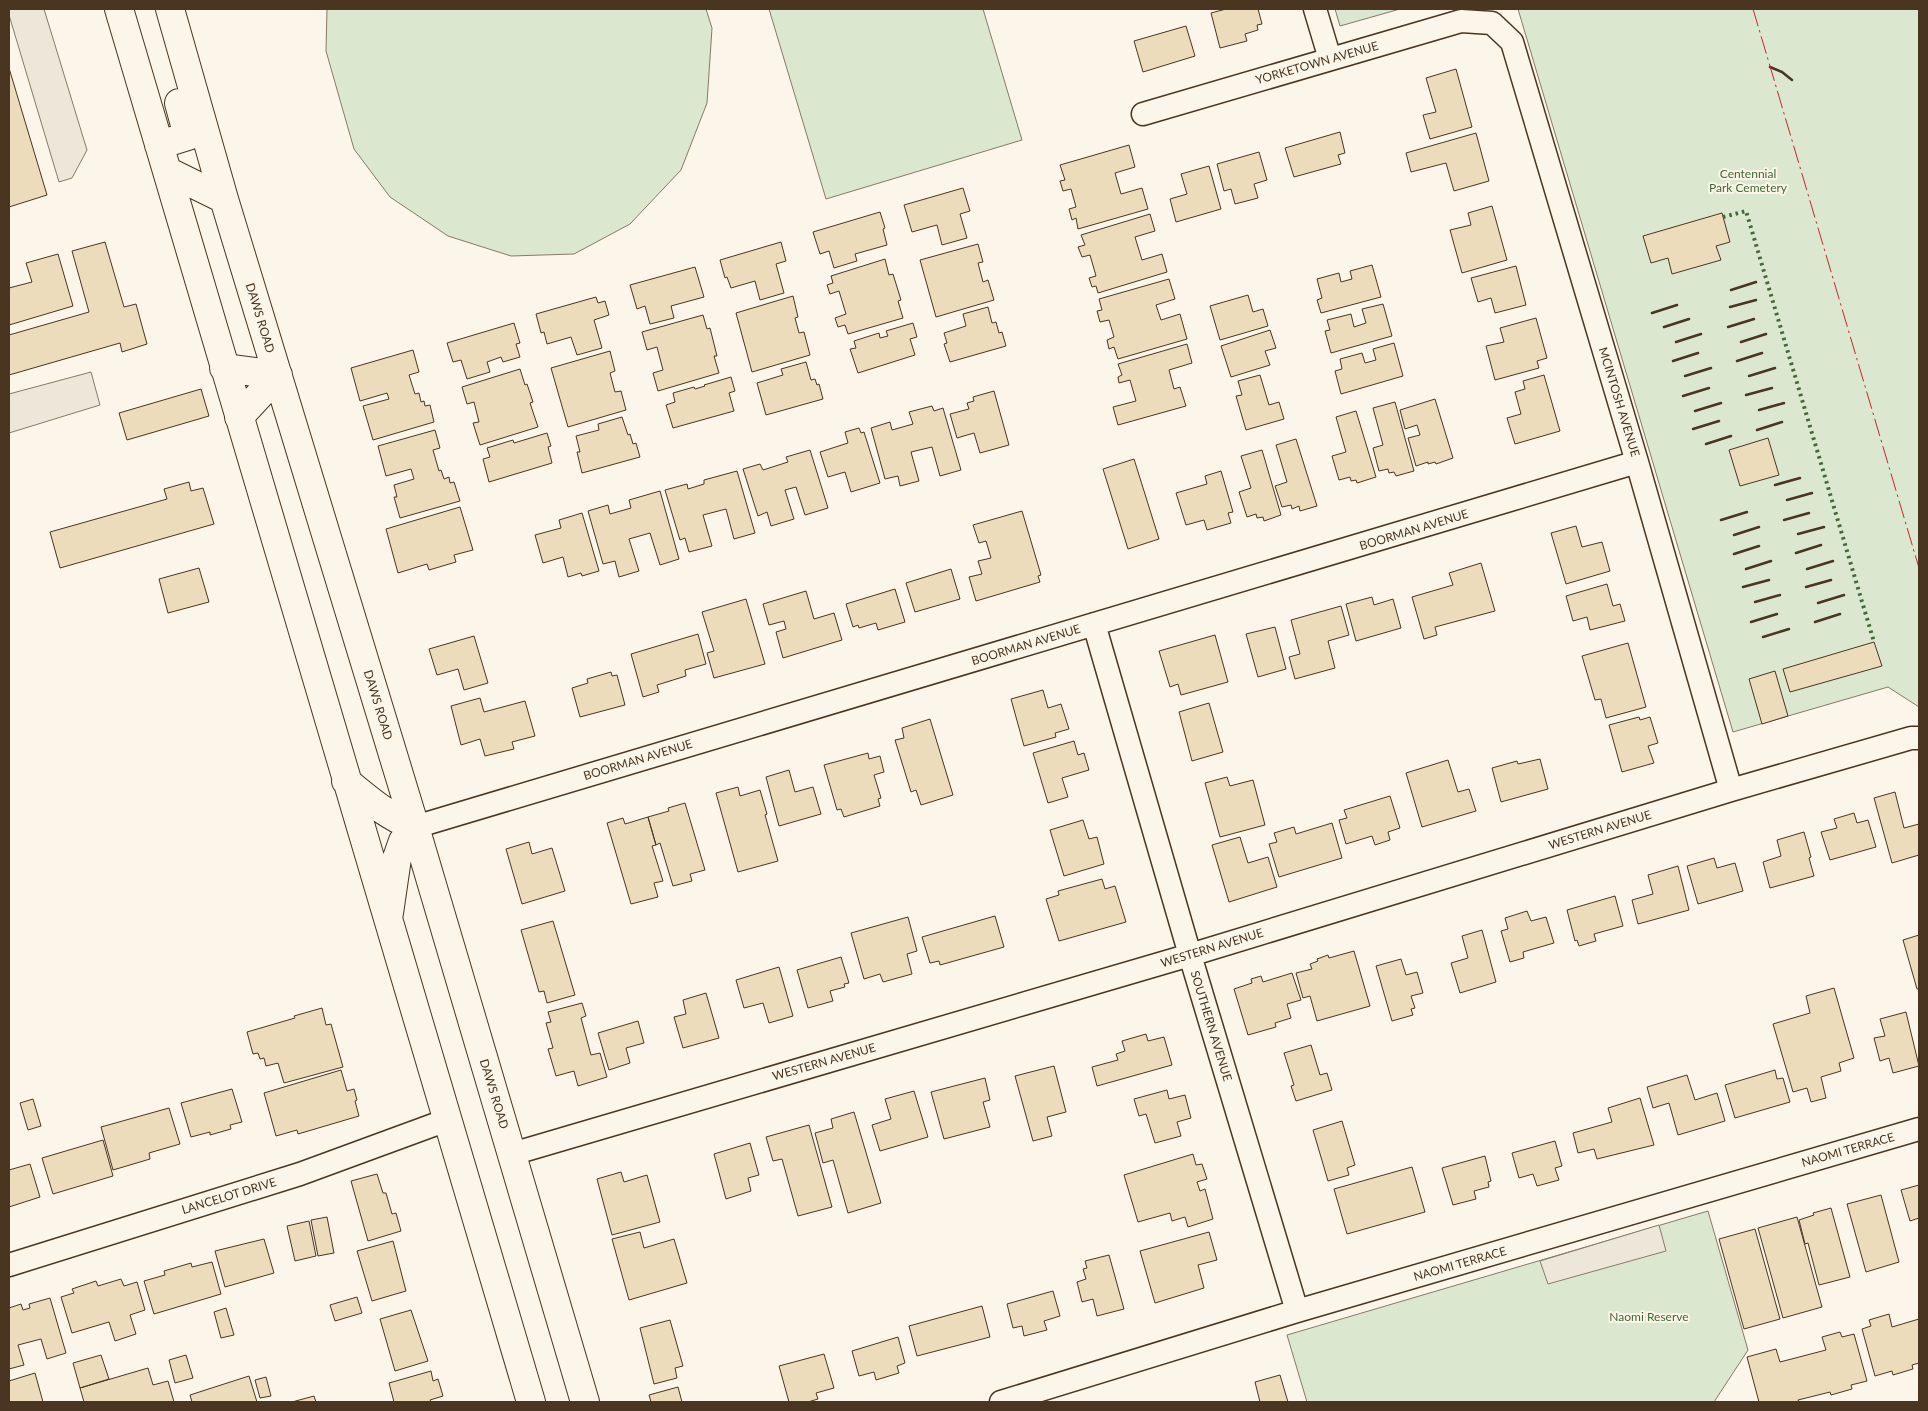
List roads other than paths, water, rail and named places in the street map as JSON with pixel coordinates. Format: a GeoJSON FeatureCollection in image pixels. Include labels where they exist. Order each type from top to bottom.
{"type":"FeatureCollection","features":[{"type":"Feature","properties":{"kind":"main road"},"geometry":{"type":"LineString","coordinates":[[119,9],[531,1402]]}},
{"type":"Feature","properties":{"kind":"main road"},"geometry":{"type":"LineString","coordinates":[[159,145],[188,136],[165,56],[161,9]]}},
{"type":"Feature","properties":{"kind":"main road","name":"DAWS ROAD"},"geometry":{"type":"LineString","coordinates":[[170,9],[224,199],[415,827],[585,1402]]}},
{"type":"Feature","properties":{"kind":"main road"},"geometry":{"type":"LineString","coordinates":[[166,171],[224,199]]}},
{"type":"Feature","properties":{"kind":"main road"},"geometry":{"type":"LineString","coordinates":[[224,368],[278,375]]}},
{"type":"Feature","properties":{"kind":"main road"},"geometry":{"type":"LineString","coordinates":[[239,417],[278,375]]}},
{"type":"Feature","properties":{"kind":"main road"},"geometry":{"type":"LineString","coordinates":[[346,781],[396,820],[415,827],[403,841],[397,858],[388,922]]}},
{"type":"Feature","properties":{"kind":"street"},"geometry":{"type":"LineString","coordinates":[[1314,9],[1330,59]]}},
{"type":"Feature","properties":{"kind":"street","name":"YORKETOWN AVENUE"},"geometry":{"type":"LineString","coordinates":[[1143,114],[1461,21],[1492,23]]}},
{"type":"Feature","properties":{"kind":"street","name":"MCINTOSH AVENUE"},"geometry":{"type":"LineString","coordinates":[[1492,23],[1512,42],[1637,462],[1731,790]]}},
{"type":"Feature","properties":{"kind":"street","name":"BOORMAN AVENUE"},"geometry":{"type":"LineString","coordinates":[[415,827],[1637,462]]}},
{"type":"Feature","properties":{"kind":"street","name":"SOUTHERN AVENUE"},"geometry":{"type":"LineString","coordinates":[[1094,624],[1190,955],[1297,1311]]}},
{"type":"Feature","properties":{"kind":"street","name":"WESTERN AVENUE"},"geometry":{"type":"LineString","coordinates":[[512,1154],[1190,955],[1731,790],[1915,738]]}},
{"type":"Feature","properties":{"kind":"street","name":"LANCELOT DRIVE"},"geometry":{"type":"LineString","coordinates":[[9,1265],[300,1174],[447,1120]]}},
{"type":"Feature","properties":{"kind":"street","name":"NAOMI TERRACE"},"geometry":{"type":"LineString","coordinates":[[1001,1402],[1297,1311],[1919,1129]]}},
{"type":"Feature","properties":{"kind":"park label","name":"Centennial Park Cemetery"},"geometry":{"type":"Point","coordinates":[1748,181]}},
{"type":"Feature","properties":{"kind":"park label","name":"Naomi Reserve"},"geometry":{"type":"Point","coordinates":[1649,1317]}}]}
